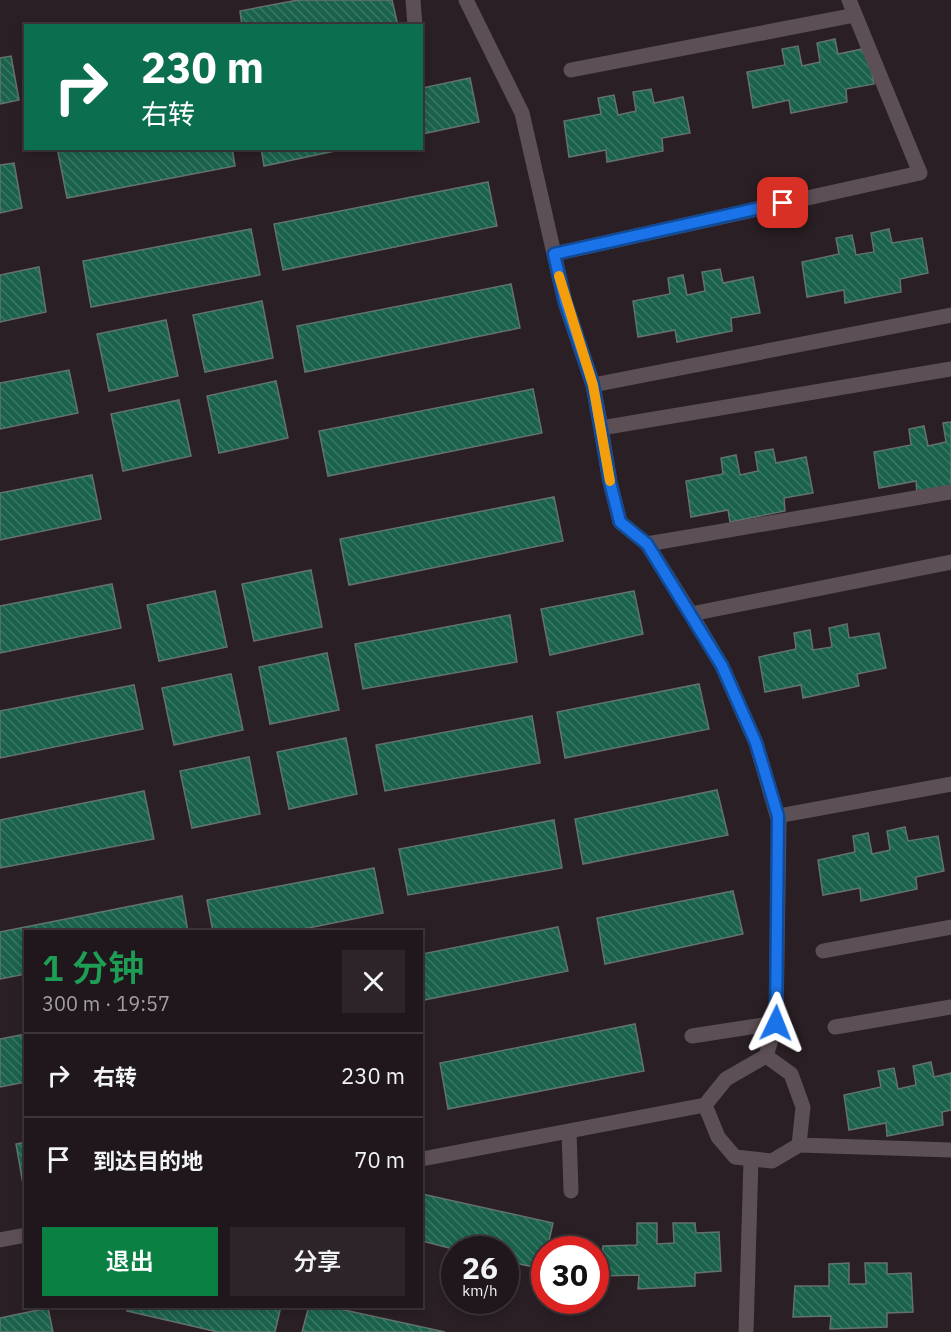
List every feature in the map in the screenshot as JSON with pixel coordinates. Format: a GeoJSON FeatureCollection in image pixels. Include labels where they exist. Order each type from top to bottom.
{"type":"FeatureCollection","features":[{"type":"Feature","properties":{"kind":"street"},"geometry":{"type":"LineString","coordinates":[[413,0],[415,24]]}},
{"type":"Feature","properties":{"kind":"street"},"geometry":{"type":"LineString","coordinates":[[423,1159],[705,1105],[726,1079],[766,1056],[776,1023],[778,816],[756,743],[722,666],[691,614],[647,544],[620,522],[610,482],[593,385],[565,302],[522,113],[466,0]]}},
{"type":"Feature","properties":{"kind":"street"},"geometry":{"type":"LineString","coordinates":[[554,254],[920,173],[849,0]]}},
{"type":"Feature","properties":{"kind":"street"},"geometry":{"type":"LineString","coordinates":[[571,70],[855,15]]}},
{"type":"Feature","properties":{"kind":"street"},"geometry":{"type":"LineString","coordinates":[[593,385],[951,315]]}},
{"type":"Feature","properties":{"kind":"street"},"geometry":{"type":"LineString","coordinates":[[601,428],[951,369]]}},
{"type":"Feature","properties":{"kind":"street"},"geometry":{"type":"LineString","coordinates":[[647,544],[951,492]]}},
{"type":"Feature","properties":{"kind":"street"},"geometry":{"type":"LineString","coordinates":[[691,614],[951,562]]}},
{"type":"Feature","properties":{"kind":"street"},"geometry":{"type":"LineString","coordinates":[[778,816],[951,784]]}},
{"type":"Feature","properties":{"kind":"street"},"geometry":{"type":"LineString","coordinates":[[823,951],[951,927]]}},
{"type":"Feature","properties":{"kind":"street"},"geometry":{"type":"LineString","coordinates":[[835,1027],[951,1007]]}},
{"type":"Feature","properties":{"kind":"street"},"geometry":{"type":"LineString","coordinates":[[692,1036],[776,1023]]}},
{"type":"Feature","properties":{"kind":"street"},"geometry":{"type":"LineString","coordinates":[[766,1056],[791,1074],[803,1107],[799,1145]]}},
{"type":"Feature","properties":{"kind":"street"},"geometry":{"type":"LineString","coordinates":[[705,1105],[718,1137],[735,1157],[772,1161],[799,1145],[951,1150]]}},
{"type":"Feature","properties":{"kind":"street"},"geometry":{"type":"LineString","coordinates":[[569,1131],[571,1191]]}},
{"type":"Feature","properties":{"kind":"street"},"geometry":{"type":"LineString","coordinates":[[746,1332],[751,1159]]}},
{"type":"Feature","properties":{"kind":"street"},"geometry":{"type":"LineString","coordinates":[[0,1240],[24,1235]]}},
{"type":"Feature","properties":{"kind":"building"},"geometry":{"type":"Polygon","coordinates":[[[298,0],[392,0],[398,24],[242,24],[240,11],[298,0]]]}},
{"type":"Feature","properties":{"kind":"building"},"geometry":{"type":"Polygon","coordinates":[[[835,39],[838,54],[867,48],[874,84],[846,89],[847,102],[791,113],[789,100],[753,108],[747,72],[785,65],[782,49],[798,46],[802,66],[820,62],[817,43],[835,39]]]}},
{"type":"Feature","properties":{"kind":"building"},"geometry":{"type":"Polygon","coordinates":[[[11,56],[19,100],[0,104],[0,58],[11,56]]]}},
{"type":"Feature","properties":{"kind":"building"},"geometry":{"type":"Polygon","coordinates":[[[470,78],[479,122],[423,134],[423,88],[470,78]]]}},
{"type":"Feature","properties":{"kind":"building"},"geometry":{"type":"Polygon","coordinates":[[[651,89],[654,103],[683,97],[690,133],[662,138],[663,151],[607,162],[606,150],[569,157],[564,121],[601,114],[598,98],[614,95],[618,115],[636,111],[633,92],[651,89]]]}},
{"type":"Feature","properties":{"kind":"building"},"geometry":{"type":"Polygon","coordinates":[[[67,150],[232,150],[235,166],[67,198],[58,152],[67,150]]]}},
{"type":"Feature","properties":{"kind":"building"},"geometry":{"type":"Polygon","coordinates":[[[261,150],[340,150],[264,166],[261,150]]]}},
{"type":"Feature","properties":{"kind":"building"},"geometry":{"type":"Polygon","coordinates":[[[14,163],[22,208],[0,213],[0,165],[14,163]]]}},
{"type":"Feature","properties":{"kind":"building"},"geometry":{"type":"Polygon","coordinates":[[[488,182],[497,226],[283,270],[274,224],[488,182]]]}},
{"type":"Feature","properties":{"kind":"building"},"geometry":{"type":"Polygon","coordinates":[[[251,229],[260,275],[91,307],[83,261],[251,229]]]}},
{"type":"Feature","properties":{"kind":"building"},"geometry":{"type":"Polygon","coordinates":[[[889,229],[892,243],[922,238],[928,273],[900,279],[901,292],[845,303],[844,290],[807,297],[802,262],[839,254],[836,238],[852,235],[856,255],[874,252],[871,233],[889,229]]]}},
{"type":"Feature","properties":{"kind":"building"},"geometry":{"type":"Polygon","coordinates":[[[39,267],[46,312],[0,322],[0,275],[39,267]]]}},
{"type":"Feature","properties":{"kind":"building"},"geometry":{"type":"Polygon","coordinates":[[[720,269],[723,283],[753,277],[760,313],[731,318],[732,331],[677,342],[675,330],[638,337],[633,301],[670,294],[668,278],[683,275],[687,295],[705,291],[702,272],[720,269]]]}},
{"type":"Feature","properties":{"kind":"building"},"geometry":{"type":"Polygon","coordinates":[[[511,284],[520,328],[305,372],[297,326],[511,284]]]}},
{"type":"Feature","properties":{"kind":"building"},"geometry":{"type":"Polygon","coordinates":[[[262,301],[273,358],[205,372],[193,315],[262,301]]]}},
{"type":"Feature","properties":{"kind":"building"},"geometry":{"type":"Polygon","coordinates":[[[166,320],[178,376],[109,391],[97,334],[166,320]]]}},
{"type":"Feature","properties":{"kind":"building"},"geometry":{"type":"Polygon","coordinates":[[[69,370],[78,413],[0,429],[0,383],[69,370]]]}},
{"type":"Feature","properties":{"kind":"building"},"geometry":{"type":"Polygon","coordinates":[[[276,381],[288,438],[219,453],[207,396],[276,381]]]}},
{"type":"Feature","properties":{"kind":"building"},"geometry":{"type":"Polygon","coordinates":[[[533,389],[542,433],[328,476],[319,431],[533,389]]]}},
{"type":"Feature","properties":{"kind":"building"},"geometry":{"type":"Polygon","coordinates":[[[179,400],[191,456],[123,471],[111,414],[179,400]]]}},
{"type":"Feature","properties":{"kind":"building"},"geometry":{"type":"Polygon","coordinates":[[[951,422],[951,487],[917,493],[916,481],[879,488],[874,452],[911,445],[909,429],[924,426],[928,446],[946,442],[943,423],[951,422]]]}},
{"type":"Feature","properties":{"kind":"building"},"geometry":{"type":"Polygon","coordinates":[[[773,449],[776,463],[806,457],[813,493],[784,498],[785,511],[730,522],[728,510],[691,517],[686,481],[723,474],[721,458],[736,455],[740,475],[758,471],[755,452],[773,449]]]}},
{"type":"Feature","properties":{"kind":"building"},"geometry":{"type":"Polygon","coordinates":[[[92,475],[101,519],[0,540],[0,493],[92,475]]]}},
{"type":"Feature","properties":{"kind":"building"},"geometry":{"type":"Polygon","coordinates":[[[554,497],[563,541],[349,585],[340,539],[554,497]]]}},
{"type":"Feature","properties":{"kind":"building"},"geometry":{"type":"Polygon","coordinates":[[[311,570],[322,627],[254,641],[242,584],[311,570]]]}},
{"type":"Feature","properties":{"kind":"building"},"geometry":{"type":"Polygon","coordinates":[[[112,584],[121,628],[0,653],[0,606],[112,584]]]}},
{"type":"Feature","properties":{"kind":"building"},"geometry":{"type":"Polygon","coordinates":[[[215,591],[227,647],[159,661],[147,605],[215,591]]]}},
{"type":"Feature","properties":{"kind":"building"},"geometry":{"type":"Polygon","coordinates":[[[634,591],[643,634],[550,655],[541,609],[634,591]]]}},
{"type":"Feature","properties":{"kind":"building"},"geometry":{"type":"Polygon","coordinates":[[[510,615],[517,662],[363,689],[355,644],[510,615]]]}},
{"type":"Feature","properties":{"kind":"building"},"geometry":{"type":"Polygon","coordinates":[[[847,624],[849,638],[879,633],[886,668],[857,674],[859,686],[803,698],[801,685],[765,692],[759,657],[796,649],[794,633],[810,630],[813,650],[832,647],[829,628],[847,624]]]}},
{"type":"Feature","properties":{"kind":"building"},"geometry":{"type":"Polygon","coordinates":[[[327,653],[339,710],[270,724],[259,667],[327,653]]]}},
{"type":"Feature","properties":{"kind":"building"},"geometry":{"type":"Polygon","coordinates":[[[231,674],[243,730],[174,745],[162,688],[231,674]]]}},
{"type":"Feature","properties":{"kind":"building"},"geometry":{"type":"Polygon","coordinates":[[[699,684],[709,729],[565,758],[557,712],[699,684]]]}},
{"type":"Feature","properties":{"kind":"building"},"geometry":{"type":"Polygon","coordinates":[[[134,685],[143,729],[0,758],[0,711],[134,685]]]}},
{"type":"Feature","properties":{"kind":"building"},"geometry":{"type":"Polygon","coordinates":[[[532,716],[540,763],[385,791],[376,745],[532,716]]]}},
{"type":"Feature","properties":{"kind":"building"},"geometry":{"type":"Polygon","coordinates":[[[346,738],[357,794],[289,809],[277,752],[346,738]]]}},
{"type":"Feature","properties":{"kind":"building"},"geometry":{"type":"Polygon","coordinates":[[[249,757],[260,814],[192,828],[180,771],[249,757]]]}},
{"type":"Feature","properties":{"kind":"building"},"geometry":{"type":"Polygon","coordinates":[[[717,790],[728,835],[583,864],[575,819],[717,790]]]}},
{"type":"Feature","properties":{"kind":"building"},"geometry":{"type":"Polygon","coordinates":[[[144,791],[154,839],[0,868],[0,820],[144,791]]]}},
{"type":"Feature","properties":{"kind":"building"},"geometry":{"type":"Polygon","coordinates":[[[554,820],[562,868],[408,895],[399,849],[554,820]]]}},
{"type":"Feature","properties":{"kind":"building"},"geometry":{"type":"Polygon","coordinates":[[[905,827],[908,841],[938,836],[944,871],[916,877],[917,889],[861,901],[860,888],[823,895],[818,860],[855,852],[853,836],[868,833],[872,854],[890,850],[887,831],[905,827]]]}},
{"type":"Feature","properties":{"kind":"building"},"geometry":{"type":"Polygon","coordinates":[[[374,868],[383,913],[299,930],[213,930],[207,900],[374,868]]]}},
{"type":"Feature","properties":{"kind":"building"},"geometry":{"type":"Polygon","coordinates":[[[733,891],[743,934],[605,964],[597,918],[733,891]]]}},
{"type":"Feature","properties":{"kind":"building"},"geometry":{"type":"Polygon","coordinates":[[[182,896],[188,930],[24,930],[24,974],[0,979],[0,932],[182,896]]]}},
{"type":"Feature","properties":{"kind":"building"},"geometry":{"type":"Polygon","coordinates":[[[558,927],[568,971],[424,1000],[423,954],[558,927]]]}},
{"type":"Feature","properties":{"kind":"building"},"geometry":{"type":"Polygon","coordinates":[[[635,1024],[644,1071],[448,1109],[440,1063],[635,1024]]]}},
{"type":"Feature","properties":{"kind":"building"},"geometry":{"type":"Polygon","coordinates":[[[24,1034],[24,1082],[0,1087],[0,1039],[24,1034]]]}},
{"type":"Feature","properties":{"kind":"building"},"geometry":{"type":"Polygon","coordinates":[[[931,1062],[934,1077],[951,1073],[951,1110],[942,1112],[943,1125],[887,1136],[886,1123],[849,1130],[844,1095],[881,1087],[878,1071],[894,1068],[898,1089],[916,1085],[913,1066],[931,1062]]]}},
{"type":"Feature","properties":{"kind":"building"},"geometry":{"type":"Polygon","coordinates":[[[24,1142],[24,1190],[16,1144],[24,1142]]]}},
{"type":"Feature","properties":{"kind":"building"},"geometry":{"type":"Polygon","coordinates":[[[423,1194],[553,1223],[550,1236],[531,1236],[531,1266],[519,1264],[519,1236],[441,1236],[441,1246],[423,1241],[423,1194]]]}},
{"type":"Feature","properties":{"kind":"building"},"geometry":{"type":"Polygon","coordinates":[[[637,1223],[657,1223],[657,1244],[674,1243],[673,1223],[695,1223],[696,1233],[719,1232],[721,1271],[695,1273],[695,1286],[638,1289],[639,1275],[609,1276],[609,1246],[637,1245],[637,1223]]]}},
{"type":"Feature","properties":{"kind":"building"},"geometry":{"type":"Polygon","coordinates":[[[849,1263],[849,1284],[866,1284],[865,1263],[887,1263],[887,1274],[911,1273],[913,1312],[887,1313],[887,1327],[830,1329],[831,1316],[793,1317],[795,1286],[829,1286],[829,1264],[849,1263]]]}},
{"type":"Feature","properties":{"kind":"building"},"geometry":{"type":"Polygon","coordinates":[[[48,1308],[53,1332],[0,1332],[0,1318],[48,1308]]]}},
{"type":"Feature","properties":{"kind":"building"},"geometry":{"type":"Polygon","coordinates":[[[128,1308],[281,1308],[275,1332],[218,1332],[127,1311],[128,1308]]]}},
{"type":"Feature","properties":{"kind":"building"},"geometry":{"type":"Polygon","coordinates":[[[308,1308],[335,1308],[445,1332],[302,1332],[308,1308]]]}},
{"type":"Feature","properties":{"kind":"slow traffic"},"geometry":{"type":"LineString","coordinates":[[559,276],[565,302],[593,385],[610,481]]}},
{"type":"Feature","properties":{"kind":"route"},"geometry":{"type":"LineString","coordinates":[[776,1023],[778,816],[756,743],[722,666],[647,544],[620,522],[610,482],[593,385],[565,302],[554,254],[783,203]]}}]}
